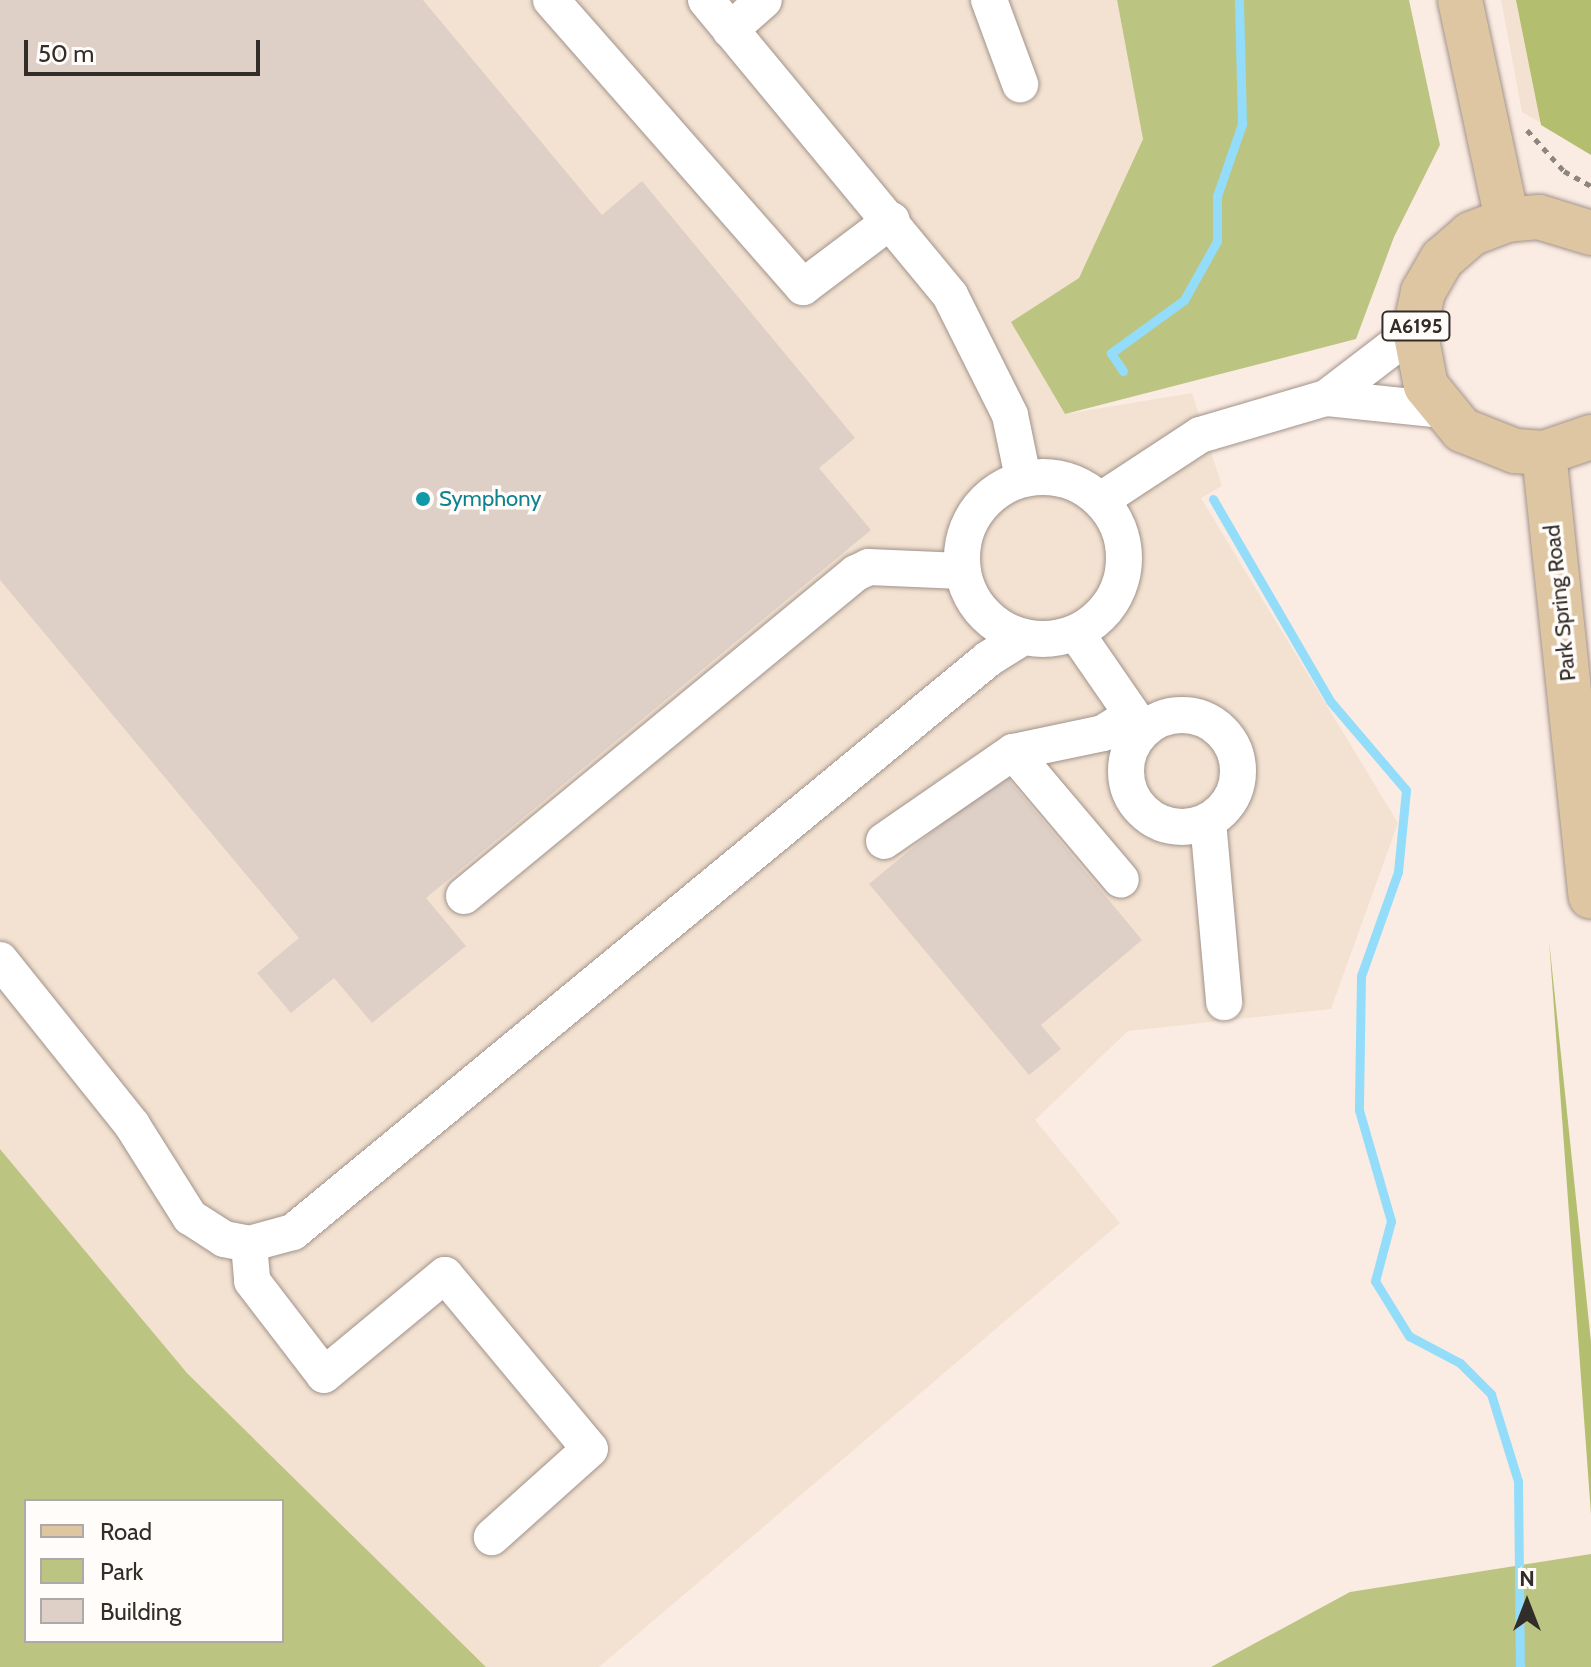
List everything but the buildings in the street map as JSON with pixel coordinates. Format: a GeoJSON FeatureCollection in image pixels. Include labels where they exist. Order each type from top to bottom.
{"type":"FeatureCollection","features":[{"type":"Feature","properties":{"kind":"main road"},"geometry":{"type":"LineString","coordinates":[[1460,0],[1507,220]]}},
{"type":"Feature","properties":{"kind":"main road","name":"A6195"},"geometry":{"type":"LineString","coordinates":[[1591,233],[1539,217],[1507,220],[1471,234],[1442,259],[1423,292],[1415,330],[1426,386],[1442,410],[1488,444],[1544,453],[1591,437]]}},
{"type":"Feature","properties":{"kind":"main road","name":"Park Spring Road"},"geometry":{"type":"LineString","coordinates":[[1544,453],[1591,897]]}},
{"type":"Feature","properties":{"kind":"street"},"geometry":{"type":"LineString","coordinates":[[551,0],[803,287],[892,220]]}},
{"type":"Feature","properties":{"kind":"street"},"geometry":{"type":"LineString","coordinates":[[706,0],[892,220],[950,295],[1010,415],[1023,478]]}},
{"type":"Feature","properties":{"kind":"street"},"geometry":{"type":"LineString","coordinates":[[730,30],[764,0]]}},
{"type":"Feature","properties":{"kind":"street"},"geometry":{"type":"LineString","coordinates":[[989,0],[1020,84]]}},
{"type":"Feature","properties":{"kind":"street"},"geometry":{"type":"LineString","coordinates":[[1101,500],[1200,435],[1326,398],[1415,330]]}},
{"type":"Feature","properties":{"kind":"street"},"geometry":{"type":"LineString","coordinates":[[1326,398],[1442,410]]}},
{"type":"Feature","properties":{"kind":"street"},"geometry":{"type":"LineString","coordinates":[[0,960],[132,1125],[190,1217],[224,1239],[249,1244],[293,1232],[988,659],[1022,638],[1076,633],[1098,619],[1124,573],[1117,522],[1101,500],[1065,480],[1023,478],[996,491],[974,513],[962,540],[961,571],[982,613],[1022,638]]}},
{"type":"Feature","properties":{"kind":"street"},"geometry":{"type":"LineString","coordinates":[[464,896],[856,573],[869,567],[961,571]]}},
{"type":"Feature","properties":{"kind":"street"},"geometry":{"type":"LineString","coordinates":[[884,841],[1013,752],[1136,723],[1191,715],[1227,738],[1238,780],[1223,811],[1208,821],[1169,826],[1136,804],[1126,766],[1136,723],[1076,633]]}},
{"type":"Feature","properties":{"kind":"street"},"geometry":{"type":"LineString","coordinates":[[1013,752],[1121,880]]}},
{"type":"Feature","properties":{"kind":"street"},"geometry":{"type":"LineString","coordinates":[[1208,821],[1224,1002]]}},
{"type":"Feature","properties":{"kind":"street"},"geometry":{"type":"LineString","coordinates":[[249,1244],[252,1281],[324,1375],[445,1275],[590,1449],[492,1537]]}},
{"type":"Feature","properties":{"kind":"path"},"geometry":{"type":"LineString","coordinates":[[1516,118],[1564,171],[1591,186]]}},
{"type":"Feature","properties":{"kind":"shaded area"},"geometry":{"type":"Polygon","coordinates":[[[0,0],[1117,0],[1143,138],[1079,278],[1012,322],[1065,414],[1192,393],[1222,486],[1201,498],[1398,823],[1331,1009],[1128,1031],[1035,1120],[1120,1223],[599,1667],[486,1667],[187,1373],[0,1149],[0,0]]]}},
{"type":"Feature","properties":{"kind":"shaded area"},"geometry":{"type":"Polygon","coordinates":[[[1501,0],[1591,0],[1591,151],[1522,112],[1501,0]]]}},
{"type":"Feature","properties":{"kind":"green space"},"geometry":{"type":"Polygon","coordinates":[[[1117,0],[1409,0],[1440,145],[1394,237],[1356,339],[1065,414],[1011,322],[1079,278],[1143,139],[1117,0]]]}},
{"type":"Feature","properties":{"kind":"green space"},"geometry":{"type":"Polygon","coordinates":[[[1516,0],[1591,0],[1591,155],[1541,125],[1516,0]]]}},
{"type":"Feature","properties":{"kind":"green space"},"geometry":{"type":"Polygon","coordinates":[[[1549,940],[1591,1342],[1591,1514],[1549,940]]]}},
{"type":"Feature","properties":{"kind":"green space"},"geometry":{"type":"Polygon","coordinates":[[[0,1149],[187,1373],[486,1667],[0,1667],[0,1149]]]}},
{"type":"Feature","properties":{"kind":"green space"},"geometry":{"type":"Polygon","coordinates":[[[1591,1554],[1591,1667],[1211,1667],[1350,1592],[1591,1554]]]}},
{"type":"Feature","properties":{"kind":"waterway"},"geometry":{"type":"LineString","coordinates":[[1123,371],[1111,353],[1184,300],[1217,241],[1217,196],[1242,124],[1239,0]]}},
{"type":"Feature","properties":{"kind":"waterway"},"geometry":{"type":"LineString","coordinates":[[1213,499],[1330,701],[1406,790],[1398,872],[1361,976],[1359,1110],[1391,1221],[1375,1281],[1409,1336],[1460,1363],[1491,1394],[1518,1481],[1520,1667]]}},
{"type":"Feature","properties":{"kind":"place","name":"Symphony"},"geometry":{"type":"Point","coordinates":[423,499]}}]}
